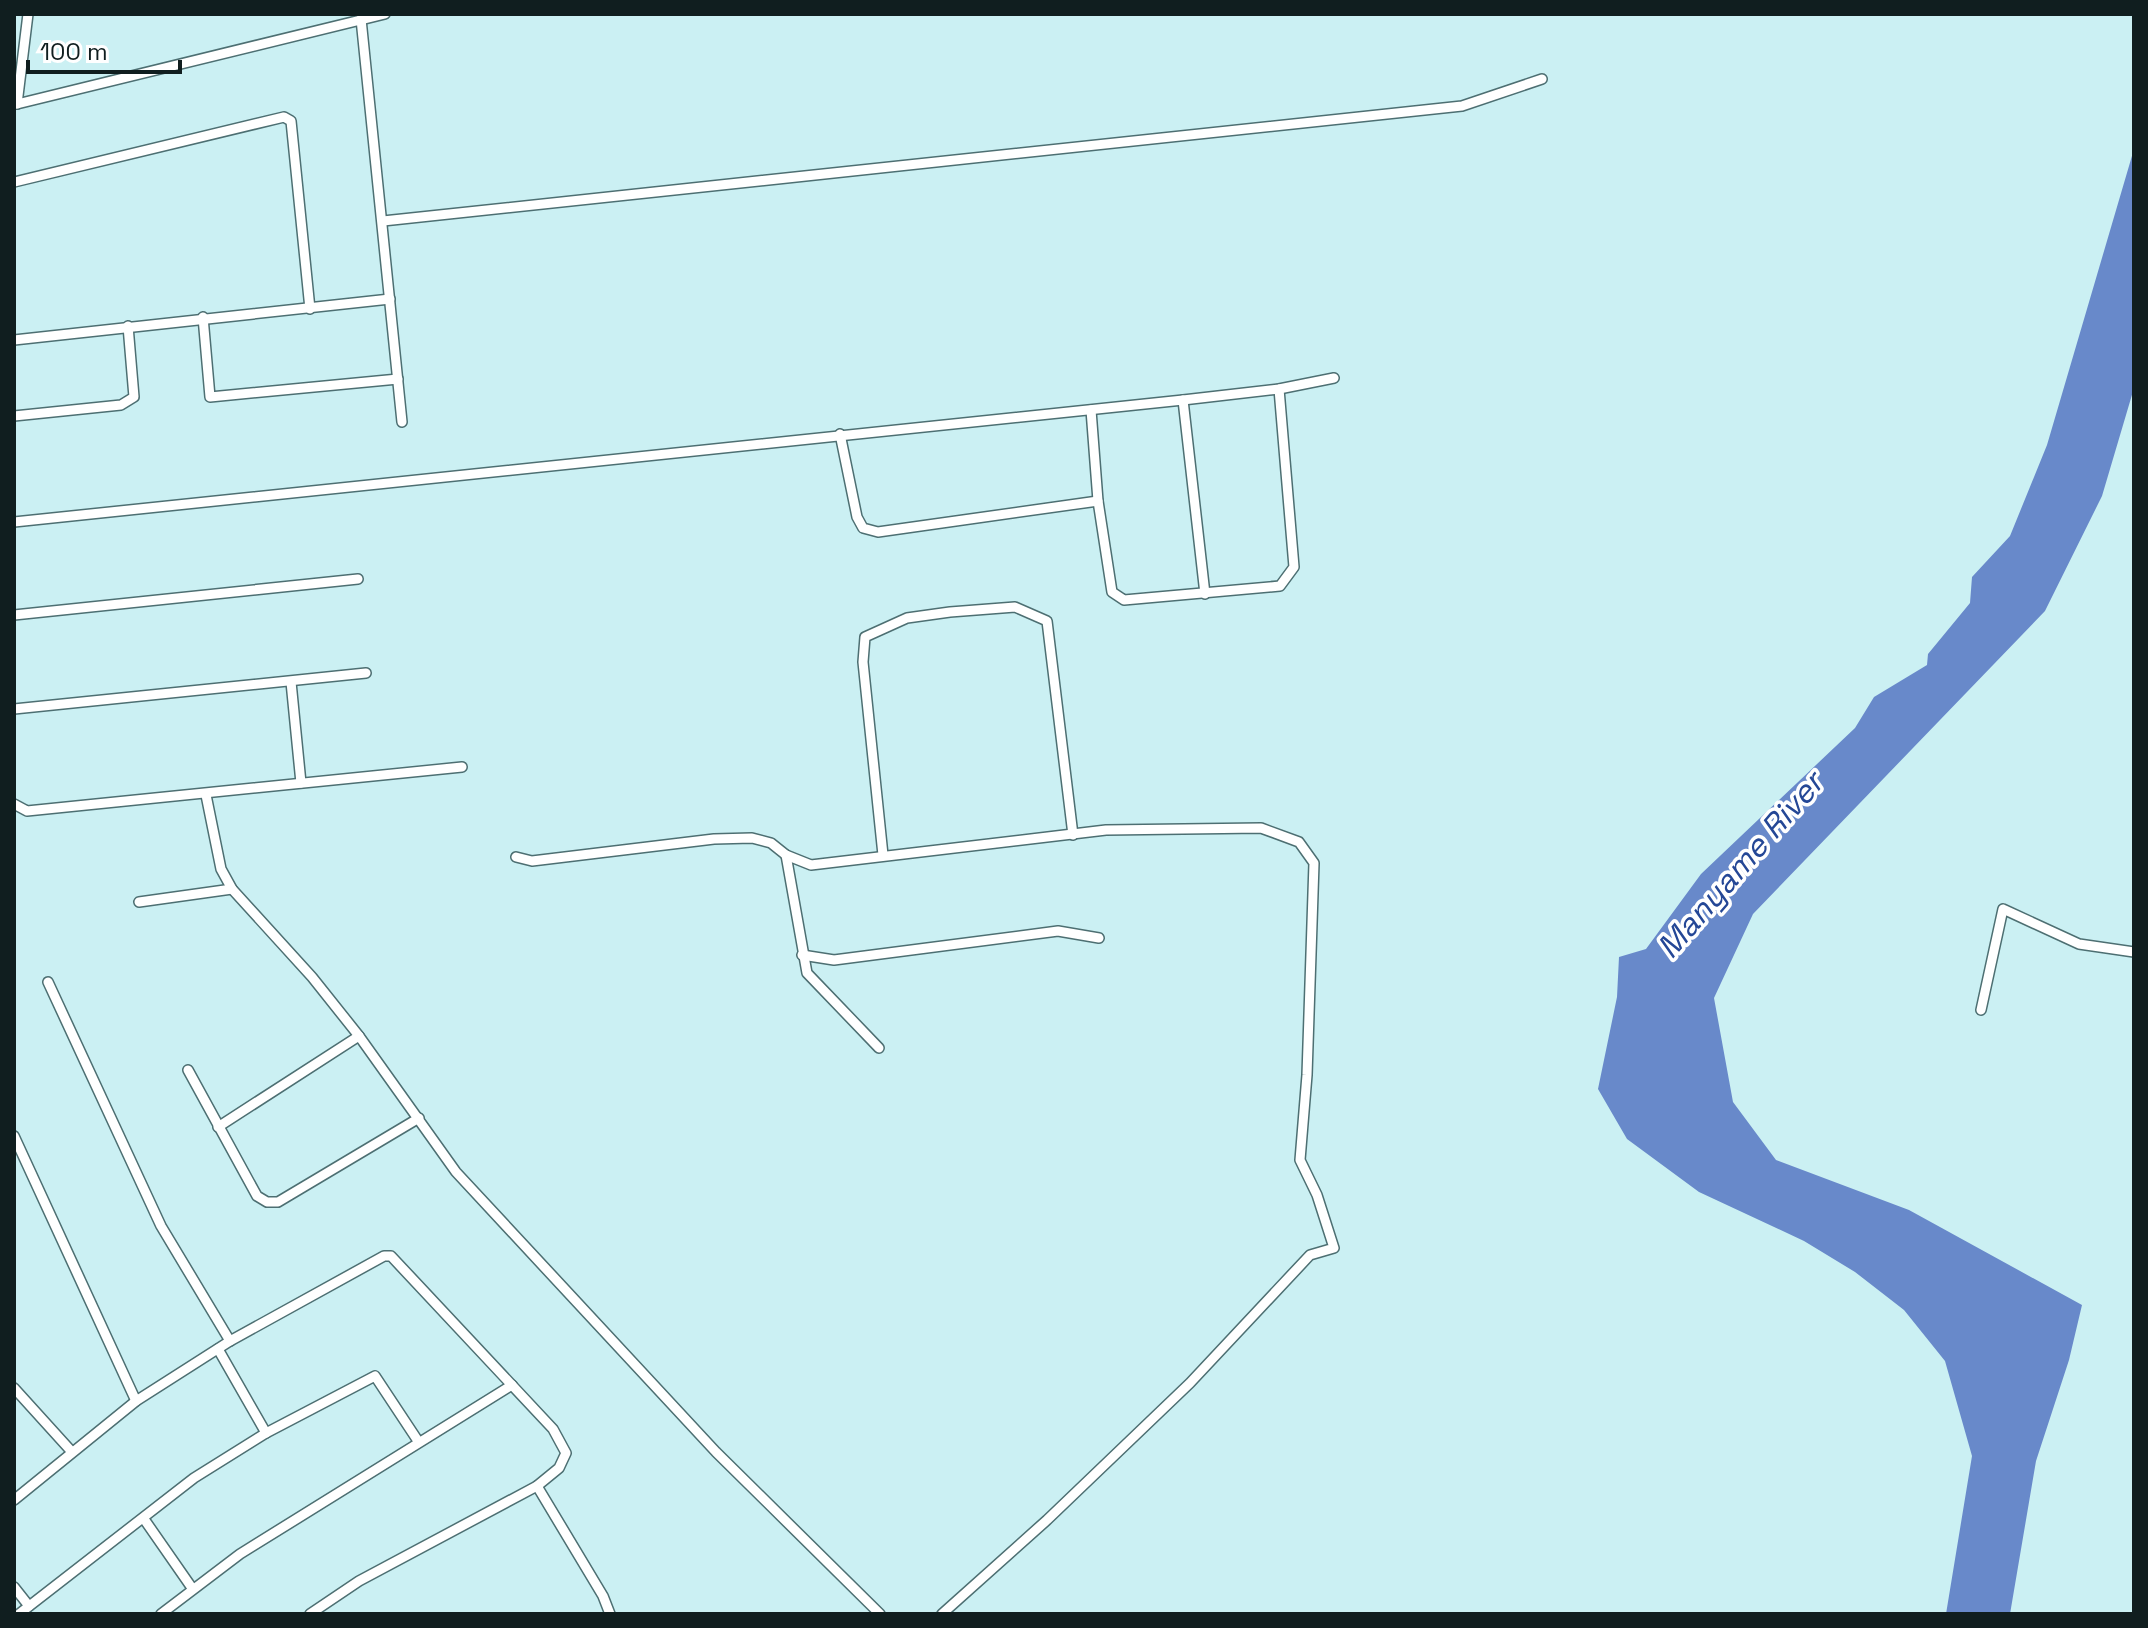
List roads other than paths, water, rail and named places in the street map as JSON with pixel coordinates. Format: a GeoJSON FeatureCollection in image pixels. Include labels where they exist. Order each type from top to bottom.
{"type":"FeatureCollection","features":[{"type":"Feature","properties":{"kind":"street"},"geometry":{"type":"LineString","coordinates":[[28,14],[16,104],[385,14]]}},
{"type":"Feature","properties":{"kind":"street"},"geometry":{"type":"LineString","coordinates":[[361,19],[402,422]]}},
{"type":"Feature","properties":{"kind":"street"},"geometry":{"type":"LineString","coordinates":[[383,221],[1462,106],[1542,79]]}},
{"type":"Feature","properties":{"kind":"street"},"geometry":{"type":"LineString","coordinates":[[14,182],[284,117],[291,121],[310,309]]}},
{"type":"Feature","properties":{"kind":"street"},"geometry":{"type":"LineString","coordinates":[[14,340],[390,299]]}},
{"type":"Feature","properties":{"kind":"street"},"geometry":{"type":"LineString","coordinates":[[203,317],[210,397],[398,379]]}},
{"type":"Feature","properties":{"kind":"street"},"geometry":{"type":"LineString","coordinates":[[14,416],[121,405],[134,397],[128,326]]}},
{"type":"Feature","properties":{"kind":"street"},"geometry":{"type":"LineString","coordinates":[[14,522],[1183,400],[1279,389],[1334,378]]}},
{"type":"Feature","properties":{"kind":"street"},"geometry":{"type":"LineString","coordinates":[[1091,410],[1098,501],[1112,592],[1124,600],[1280,586],[1294,567],[1279,389]]}},
{"type":"Feature","properties":{"kind":"street"},"geometry":{"type":"LineString","coordinates":[[1183,400],[1205,594]]}},
{"type":"Feature","properties":{"kind":"street"},"geometry":{"type":"LineString","coordinates":[[840,434],[857,517],[863,528],[878,532],[1098,501]]}},
{"type":"Feature","properties":{"kind":"street"},"geometry":{"type":"LineString","coordinates":[[14,615],[358,579]]}},
{"type":"Feature","properties":{"kind":"street"},"geometry":{"type":"LineString","coordinates":[[883,855],[863,662],[865,637],[907,618],[950,612],[1015,607],[1047,621],[1073,835]]}},
{"type":"Feature","properties":{"kind":"street"},"geometry":{"type":"LineString","coordinates":[[14,709],[366,673]]}},
{"type":"Feature","properties":{"kind":"street"},"geometry":{"type":"LineString","coordinates":[[291,682],[301,783]]}},
{"type":"Feature","properties":{"kind":"street"},"geometry":{"type":"LineString","coordinates":[[14,804],[27,811],[462,767]]}},
{"type":"Feature","properties":{"kind":"street"},"geometry":{"type":"LineString","coordinates":[[206,795],[221,869],[232,889],[312,977],[359,1036],[456,1172],[683,1417],[880,1614]]}},
{"type":"Feature","properties":{"kind":"street"},"geometry":{"type":"LineString","coordinates":[[516,857],[532,861],[714,839],[752,838],[771,843],[786,855],[811,865],[1106,830],[1261,828],[1299,842],[1314,863],[1307,1075],[1300,1160],[1317,1195],[1334,1248],[1310,1255],[1190,1383],[1047,1520],[942,1614]]}},
{"type":"Feature","properties":{"kind":"street"},"geometry":{"type":"LineString","coordinates":[[786,855],[802,955],[810,980],[879,1048]]}},
{"type":"Feature","properties":{"kind":"street"},"geometry":{"type":"LineString","coordinates":[[139,902],[232,889]]}},
{"type":"Feature","properties":{"kind":"street"},"geometry":{"type":"LineString","coordinates":[[1981,1010],[2003,909],[2079,944],[2134,952]]}},
{"type":"Feature","properties":{"kind":"street"},"geometry":{"type":"LineString","coordinates":[[802,955],[834,960],[1058,931],[1099,938]]}},
{"type":"Feature","properties":{"kind":"street"},"geometry":{"type":"LineString","coordinates":[[48,982],[161,1226],[230,1341]]}},
{"type":"Feature","properties":{"kind":"street"},"geometry":{"type":"LineString","coordinates":[[218,1127],[359,1036]]}},
{"type":"Feature","properties":{"kind":"street"},"geometry":{"type":"LineString","coordinates":[[188,1070],[257,1196],[267,1202],[278,1202],[419,1118]]}},
{"type":"Feature","properties":{"kind":"street"},"geometry":{"type":"LineString","coordinates":[[14,1136],[136,1401]]}},
{"type":"Feature","properties":{"kind":"street"},"geometry":{"type":"LineString","coordinates":[[14,1500],[136,1401],[230,1341],[384,1256],[391,1256],[553,1429],[566,1453],[559,1468],[537,1486],[359,1581],[310,1614]]}},
{"type":"Feature","properties":{"kind":"street"},"geometry":{"type":"LineString","coordinates":[[218,1349],[266,1433]]}},
{"type":"Feature","properties":{"kind":"street"},"geometry":{"type":"LineString","coordinates":[[19,1614],[194,1478],[266,1433],[375,1376],[418,1441]]}},
{"type":"Feature","properties":{"kind":"street"},"geometry":{"type":"LineString","coordinates":[[161,1614],[192,1588],[418,1441],[512,1385]]}},
{"type":"Feature","properties":{"kind":"street"},"geometry":{"type":"LineString","coordinates":[[14,1388],[72,1452]]}},
{"type":"Feature","properties":{"kind":"street"},"geometry":{"type":"LineString","coordinates":[[537,1486],[603,1596],[610,1614]]}},
{"type":"Feature","properties":{"kind":"street"},"geometry":{"type":"LineString","coordinates":[[144,1519],[192,1588]]}},
{"type":"Feature","properties":{"kind":"street"},"geometry":{"type":"LineString","coordinates":[[14,1587],[29,1606]]}},
{"type":"Feature","properties":{"kind":"water","name":"Manyame River"},"geometry":{"type":"Polygon","coordinates":[[[2134,149],[2134,388],[2102,496],[2045,611],[1753,914],[1714,998],[1733,1102],[1776,1160],[1909,1210],[2082,1305],[2069,1360],[2036,1461],[2010,1614],[1946,1614],[1972,1456],[1945,1361],[1904,1310],[1855,1272],[1804,1241],[1699,1192],[1627,1139],[1598,1089],[1617,997],[1619,957],[1646,949],[1701,874],[1855,728],[1874,697],[1927,665],[1928,654],[1970,603],[1972,577],[2010,536],[2047,445],[2134,149]]]}}]}
